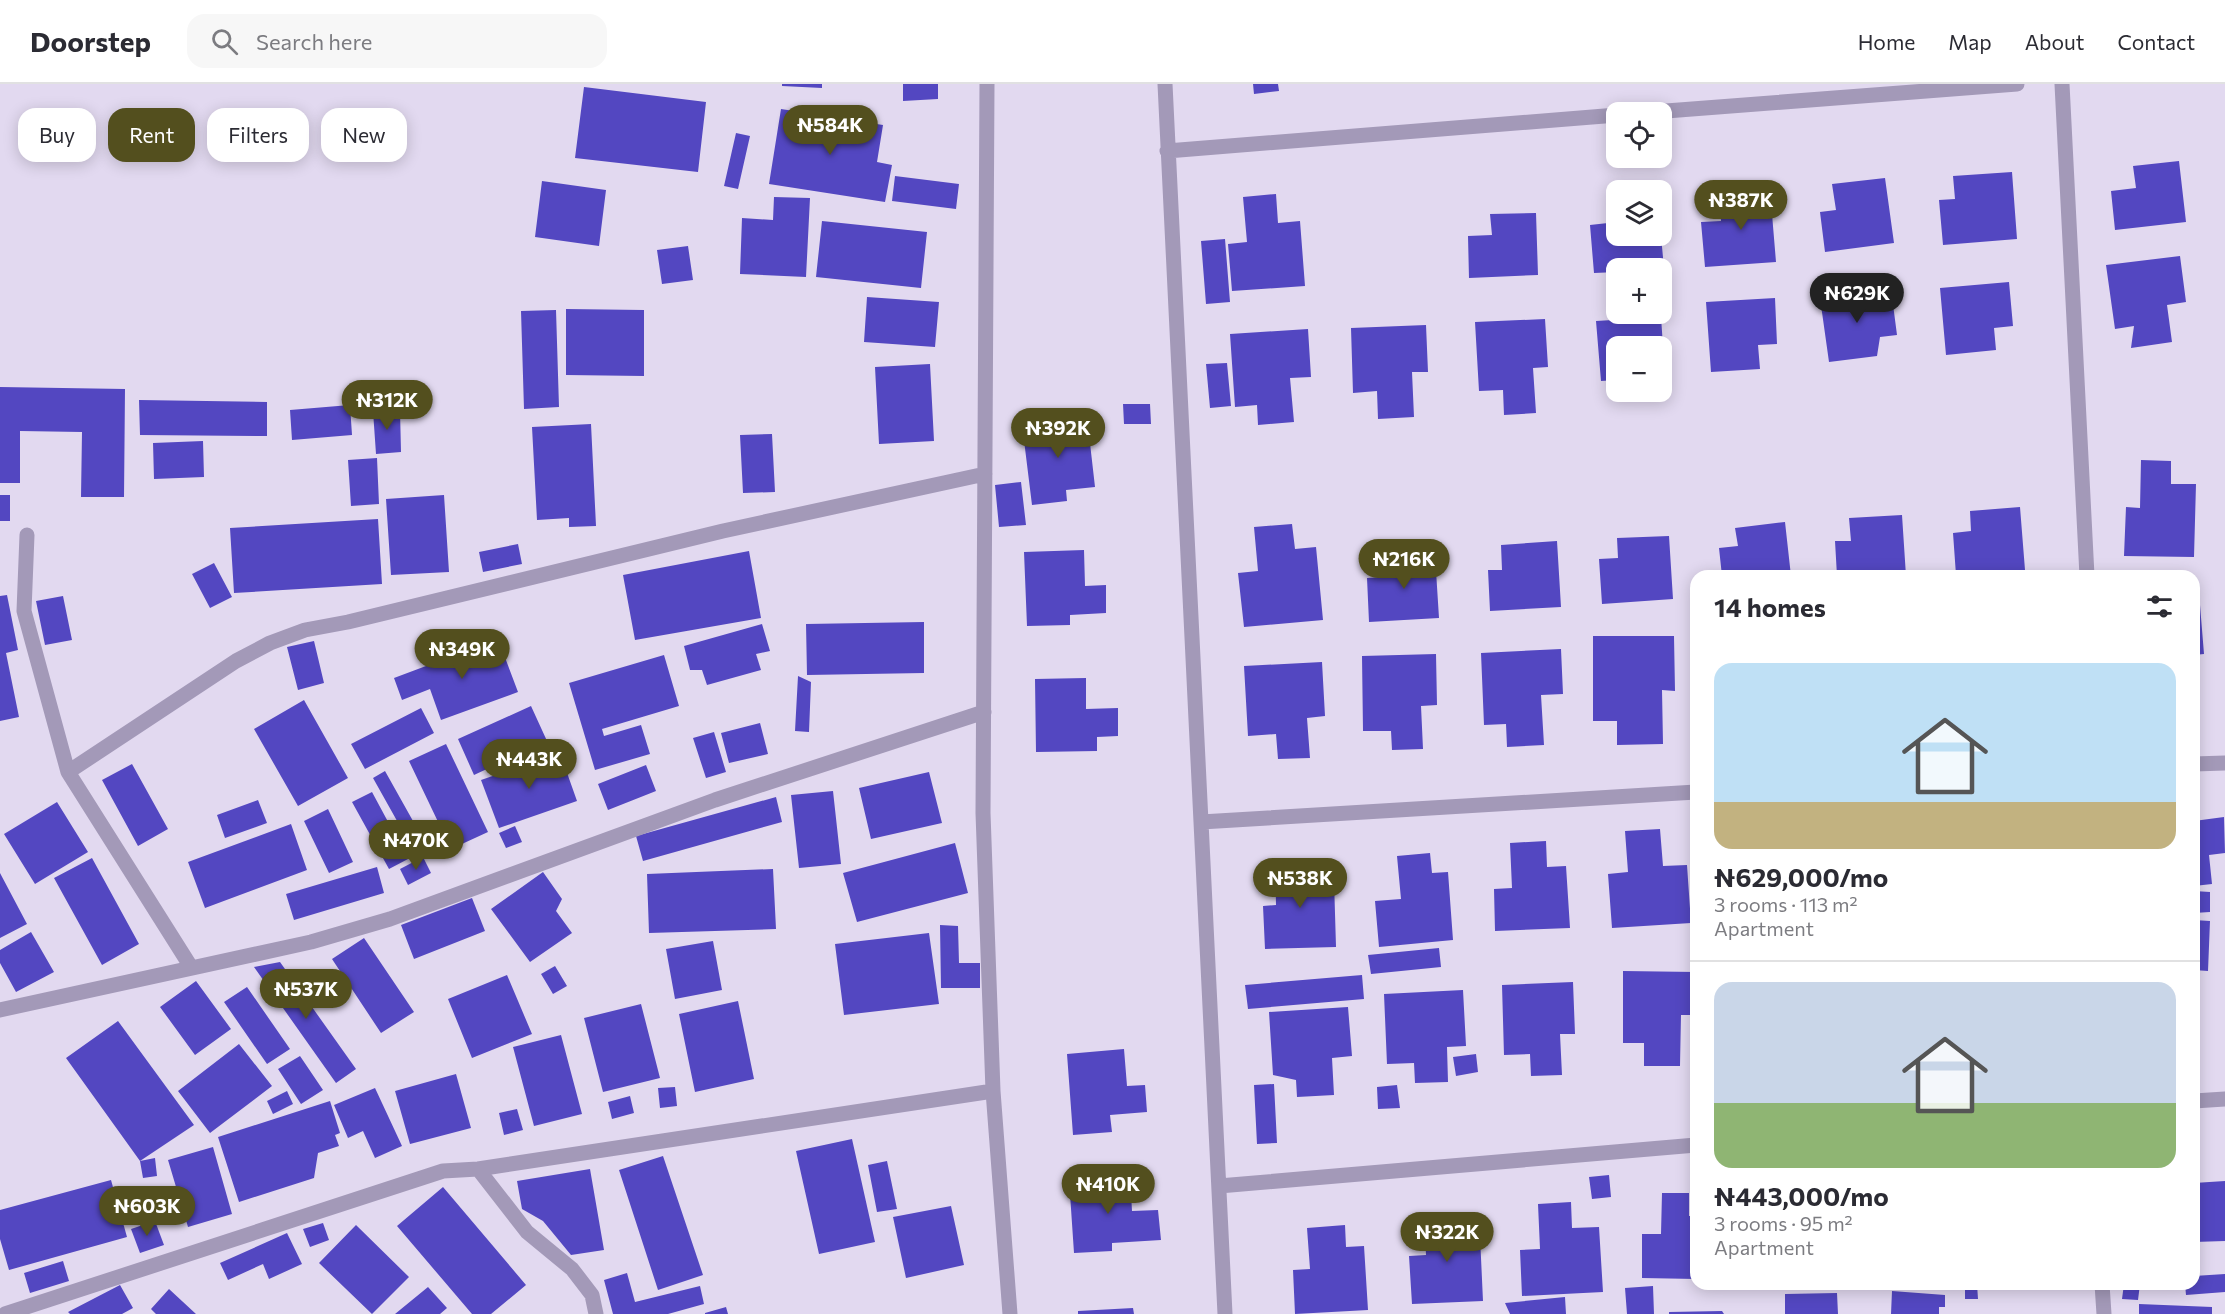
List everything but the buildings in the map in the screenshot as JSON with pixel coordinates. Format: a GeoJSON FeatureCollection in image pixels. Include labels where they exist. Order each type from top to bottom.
{"type":"FeatureCollection","features":[{"type":"Feature","properties":{"kind":"street"},"geometry":{"type":"LineString","coordinates":[[987,84],[983,813],[993,1090],[1010,1314]]}},
{"type":"Feature","properties":{"kind":"street"},"geometry":{"type":"LineString","coordinates":[[1165,84],[1225,1314]]}},
{"type":"Feature","properties":{"kind":"street"},"geometry":{"type":"LineString","coordinates":[[1672,111],[2017,84]]}},
{"type":"Feature","properties":{"kind":"street"},"geometry":{"type":"LineString","coordinates":[[2062,84],[2086,570]]}},
{"type":"Feature","properties":{"kind":"street"},"geometry":{"type":"LineString","coordinates":[[1167,151],[1606,116]]}},
{"type":"Feature","properties":{"kind":"street"},"geometry":{"type":"LineString","coordinates":[[68,772],[236,661],[270,643],[305,630],[348,622],[723,531],[985,474]]}},
{"type":"Feature","properties":{"kind":"street"},"geometry":{"type":"LineString","coordinates":[[27,535],[24,611],[68,772],[191,968]]}},
{"type":"Feature","properties":{"kind":"street"},"geometry":{"type":"LineString","coordinates":[[0,1010],[310,942],[390,919],[715,800],[984,712]]}},
{"type":"Feature","properties":{"kind":"street"},"geometry":{"type":"LineString","coordinates":[[2200,764],[2225,763]]}},
{"type":"Feature","properties":{"kind":"street"},"geometry":{"type":"LineString","coordinates":[[1201,822],[1690,792]]}},
{"type":"Feature","properties":{"kind":"street"},"geometry":{"type":"LineString","coordinates":[[5,1314],[443,1171],[477,1169],[993,1090]]}},
{"type":"Feature","properties":{"kind":"street"},"geometry":{"type":"LineString","coordinates":[[2200,1101],[2225,1099]]}},
{"type":"Feature","properties":{"kind":"street"},"geometry":{"type":"LineString","coordinates":[[1219,1186],[1690,1145]]}},
{"type":"Feature","properties":{"kind":"street"},"geometry":{"type":"LineString","coordinates":[[477,1169],[527,1232],[572,1269],[592,1294],[596,1314]]}},
{"type":"Feature","properties":{"kind":"street"},"geometry":{"type":"LineString","coordinates":[[2102,1290],[2104,1314]]}}]}
